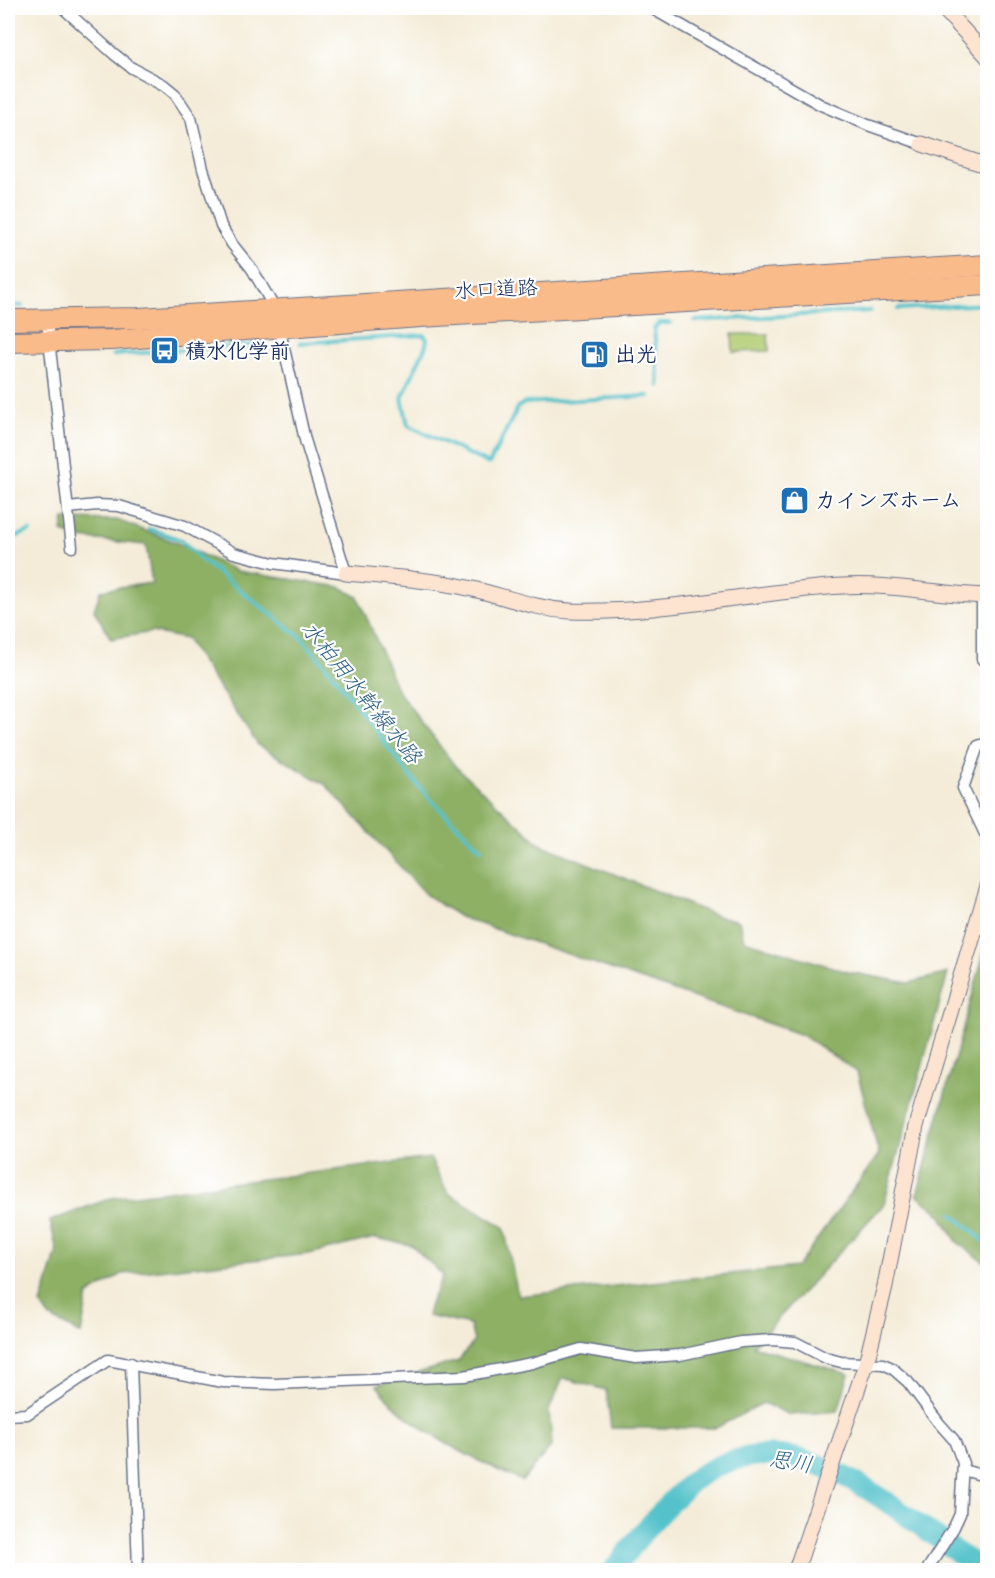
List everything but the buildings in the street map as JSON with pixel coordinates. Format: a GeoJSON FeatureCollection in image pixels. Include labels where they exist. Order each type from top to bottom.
{"type":"FeatureCollection","features":[{"type":"Feature","properties":{"kind":"highway","name":"水口道路"},"geometry":{"type":"LineString","coordinates":[[8,320],[139,318],[987,265]]}},
{"type":"Feature","properties":{"kind":"highway","name":"水口道路"},"geometry":{"type":"LineString","coordinates":[[8,342],[201,335],[420,317],[987,285]]}},
{"type":"Feature","properties":{"kind":"street"},"geometry":{"type":"LineString","coordinates":[[63,8],[132,68],[164,85],[184,105],[192,118],[203,169],[221,226],[252,269],[275,309],[305,440],[345,573]]}},
{"type":"Feature","properties":{"kind":"street"},"geometry":{"type":"LineString","coordinates":[[651,8],[821,105],[868,125],[987,166]]}},
{"type":"Feature","properties":{"kind":"street"},"geometry":{"type":"LineString","coordinates":[[943,8],[987,57]]}},
{"type":"Feature","properties":{"kind":"street"},"geometry":{"type":"LineString","coordinates":[[48,321],[72,547]]}},
{"type":"Feature","properties":{"kind":"street"},"geometry":{"type":"LineString","coordinates":[[68,508],[97,505],[119,506],[185,526],[234,553],[273,563],[345,573],[406,578],[468,588],[537,606],[568,610],[627,609],[845,586],[985,596],[982,659],[987,663]]}},
{"type":"Feature","properties":{"kind":"street"},"geometry":{"type":"LineString","coordinates":[[987,743],[978,746],[963,788],[987,840]]}},
{"type":"Feature","properties":{"kind":"street"},"geometry":{"type":"LineString","coordinates":[[796,1570],[866,1365],[885,1286],[915,1126],[987,886]]}},
{"type":"Feature","properties":{"kind":"street"},"geometry":{"type":"LineString","coordinates":[[8,1415],[27,1414],[108,1360],[223,1382],[275,1384],[464,1376],[581,1349],[636,1358],[680,1355],[741,1342],[773,1340],[795,1342],[826,1358],[866,1365],[883,1364],[892,1368],[908,1382],[954,1440],[963,1463],[960,1514],[929,1566]]}},
{"type":"Feature","properties":{"kind":"street"},"geometry":{"type":"LineString","coordinates":[[131,1364],[138,1570]]}},
{"type":"Feature","properties":{"kind":"street"},"geometry":{"type":"LineString","coordinates":[[963,1470],[987,1476]]}},
{"type":"Feature","properties":{"kind":"green space"},"geometry":{"type":"Polygon","coordinates":[[[732,334],[768,334],[769,351],[733,352],[732,334]]]}},
{"type":"Feature","properties":{"kind":"green space"},"geometry":{"type":"Polygon","coordinates":[[[64,519],[117,520],[177,543],[237,571],[340,587],[358,597],[398,691],[455,766],[540,844],[717,916],[739,921],[744,940],[848,972],[909,983],[948,973],[884,1204],[753,1346],[849,1374],[838,1411],[790,1415],[763,1403],[716,1428],[611,1428],[606,1390],[563,1378],[549,1410],[552,1445],[522,1481],[463,1453],[423,1429],[389,1400],[377,1385],[458,1361],[474,1341],[470,1325],[427,1316],[443,1275],[411,1245],[375,1238],[309,1254],[122,1274],[88,1295],[81,1334],[49,1317],[41,1305],[57,1251],[50,1221],[111,1198],[430,1158],[448,1193],[504,1227],[518,1296],[797,1267],[879,1154],[857,1072],[802,1035],[460,917],[426,895],[326,785],[258,745],[186,639],[152,632],[111,639],[94,610],[101,590],[152,583],[146,545],[79,538],[62,532],[64,519]]]}},
{"type":"Feature","properties":{"kind":"green space"},"geometry":{"type":"Polygon","coordinates":[[[987,942],[987,1264],[957,1242],[941,1215],[917,1195],[987,942]]]}},
{"type":"Feature","properties":{"kind":"waterway"},"geometry":{"type":"LineString","coordinates":[[898,309],[988,304]]}},
{"type":"Feature","properties":{"kind":"waterway"},"geometry":{"type":"LineString","coordinates":[[8,305],[22,306]]}},
{"type":"Feature","properties":{"kind":"waterway"},"geometry":{"type":"LineString","coordinates":[[694,321],[870,311]]}},
{"type":"Feature","properties":{"kind":"waterway"},"geometry":{"type":"LineString","coordinates":[[659,386],[654,329],[659,323],[670,323]]}},
{"type":"Feature","properties":{"kind":"waterway"},"geometry":{"type":"LineString","coordinates":[[300,343],[424,335],[427,339],[426,345],[402,398],[408,425],[489,464],[518,407],[524,403],[649,396]]}},
{"type":"Feature","properties":{"kind":"waterway"},"geometry":{"type":"LineString","coordinates":[[113,355],[264,344]]}},
{"type":"Feature","properties":{"kind":"waterway","name":"水柏用水幹線水路"},"geometry":{"type":"LineString","coordinates":[[149,529],[181,540],[204,562],[303,639],[335,677],[410,776],[481,849]]}},
{"type":"Feature","properties":{"kind":"waterway","name":"水柏用水幹線水路"},"geometry":{"type":"LineString","coordinates":[[8,540],[30,531]]}},
{"type":"Feature","properties":{"kind":"waterway","name":"水柏用水幹線水路"},"geometry":{"type":"LineString","coordinates":[[952,1214],[988,1244]]}},
{"type":"Feature","properties":{"kind":"waterway","name":"思川"},"geometry":{"type":"LineString","coordinates":[[613,1570],[663,1510],[699,1476],[726,1463],[752,1456],[778,1455],[802,1460],[850,1479],[897,1509],[982,1570]]}},
{"type":"Feature","properties":{"kind":"place","name":"積水化学前"},"geometry":{"type":"Point","coordinates":[164,351]}},
{"type":"Feature","properties":{"kind":"place","name":"出光"},"geometry":{"type":"Point","coordinates":[594,354]}},
{"type":"Feature","properties":{"kind":"place","name":"カインズホーム"},"geometry":{"type":"Point","coordinates":[794,500]}}]}
